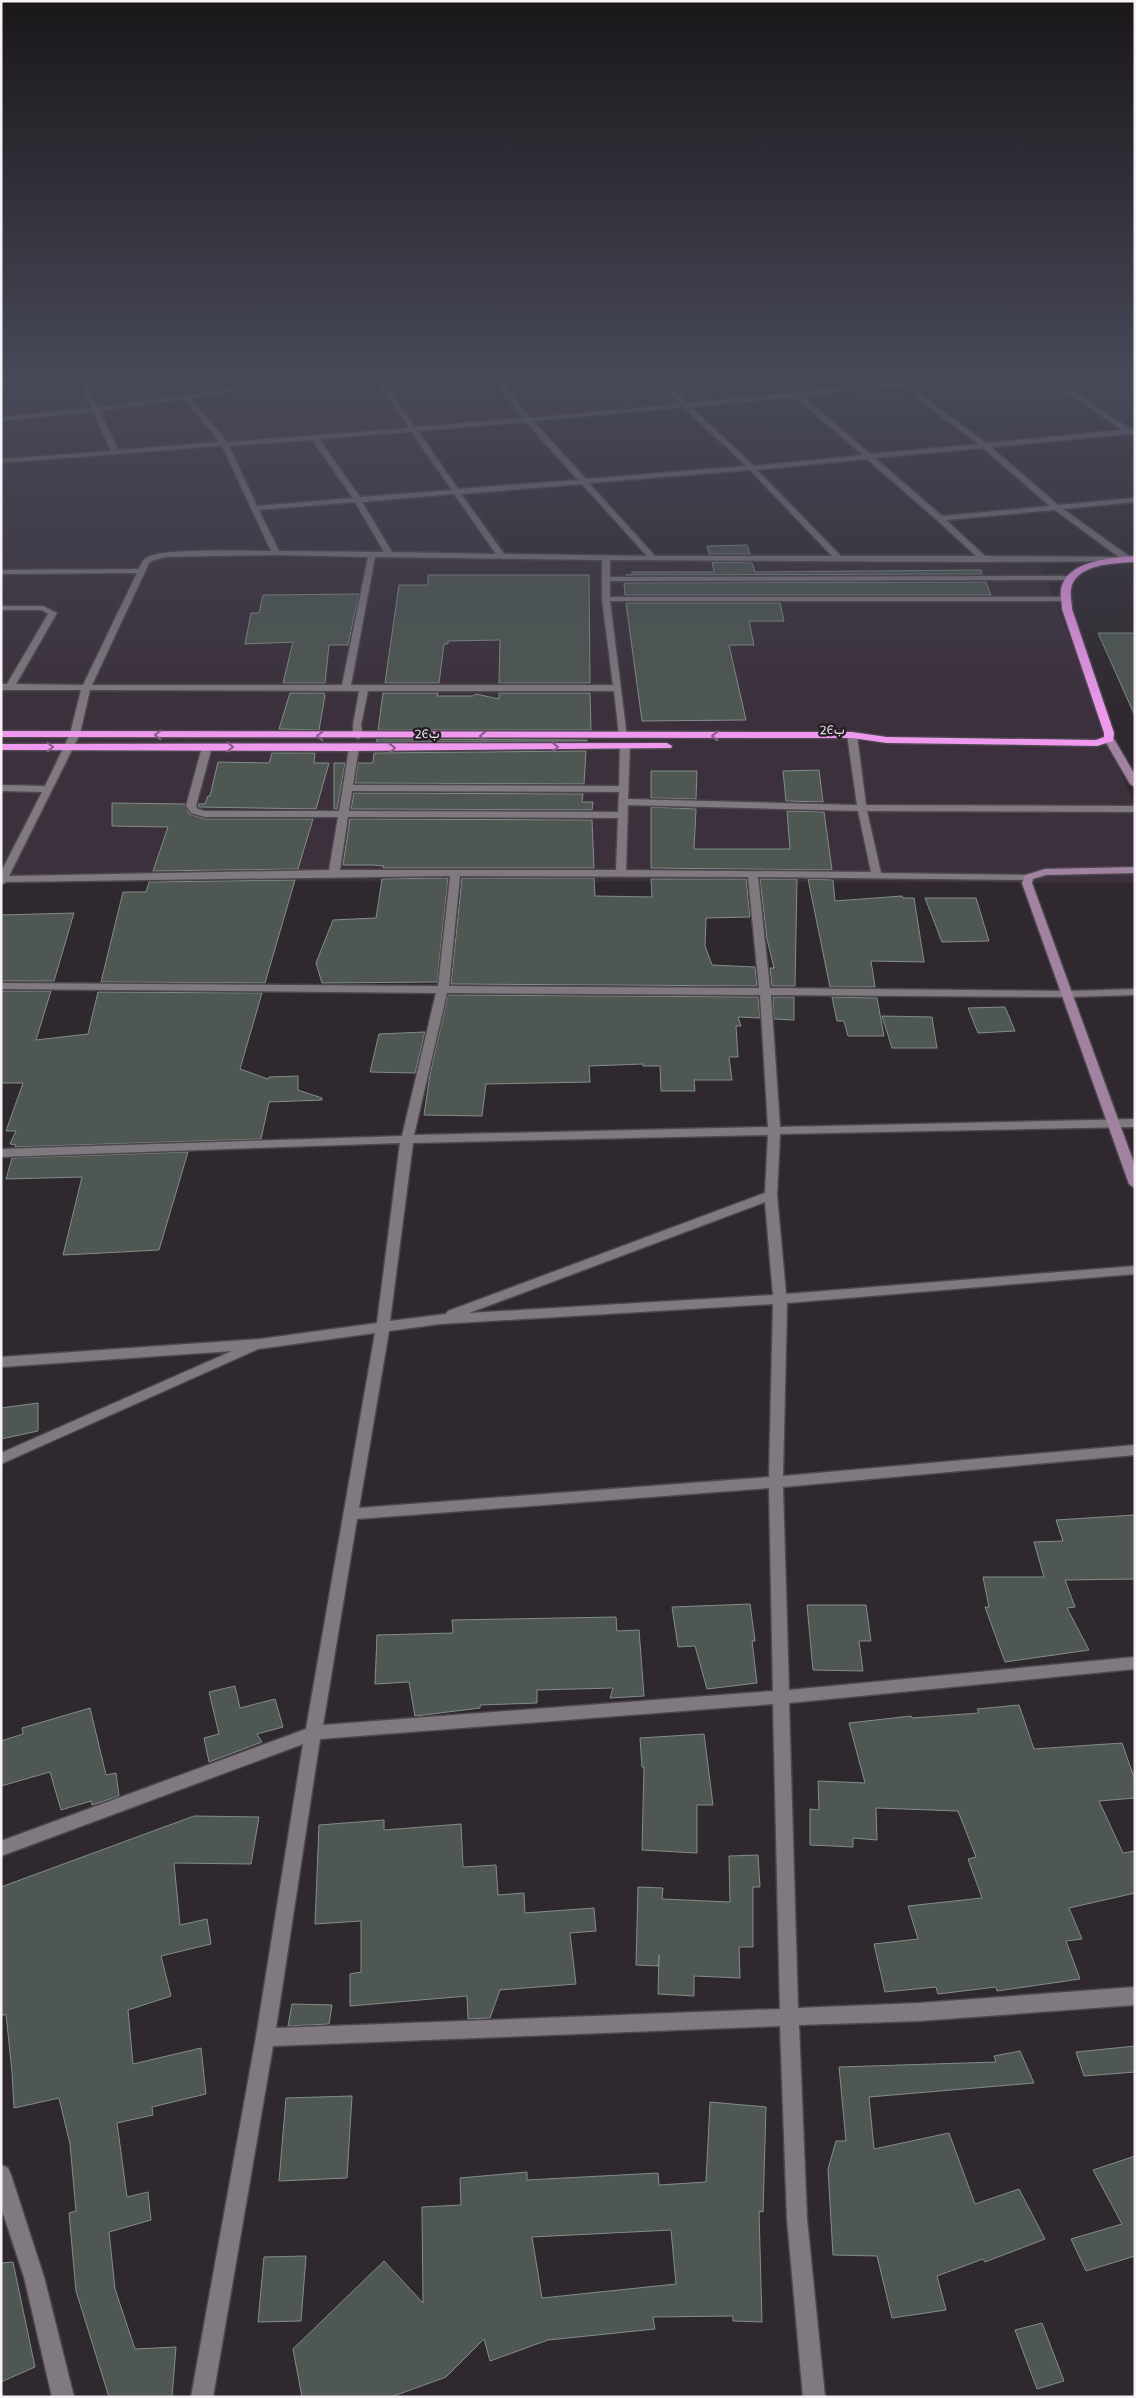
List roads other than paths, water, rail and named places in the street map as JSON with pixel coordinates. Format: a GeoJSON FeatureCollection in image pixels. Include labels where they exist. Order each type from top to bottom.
{"type":"FeatureCollection","features":[{"type":"Feature","properties":{"kind":"highway"},"geometry":{"type":"LineString","coordinates":[[1109,738],[1109,733],[1067,609],[1065,589],[1072,578],[1087,567],[1106,562],[1131,559]]}},
{"type":"Feature","properties":{"kind":"highway","name":"26ب"},"geometry":{"type":"LineString","coordinates":[[1,734],[624,740],[887,740],[1081,744],[1097,743],[1109,738]]}},
{"type":"Feature","properties":{"kind":"highway","name":"26ب"},"geometry":{"type":"LineString","coordinates":[[1,747],[354,748],[624,740]]}},
{"type":"Feature","properties":{"kind":"street"},"geometry":{"type":"LineString","coordinates":[[245,488],[276,553]]}},
{"type":"Feature","properties":{"kind":"street"},"geometry":{"type":"LineString","coordinates":[[349,488],[389,554]]}},
{"type":"Feature","properties":{"kind":"street"},"geometry":{"type":"LineString","coordinates":[[255,508],[491,488]]}},
{"type":"Feature","properties":{"kind":"street"},"geometry":{"type":"LineString","coordinates":[[589,488],[653,558]]}},
{"type":"Feature","properties":{"kind":"street"},"geometry":{"type":"LineString","coordinates":[[771,488],[838,558]]}},
{"type":"Feature","properties":{"kind":"street"},"geometry":{"type":"LineString","coordinates":[[905,488],[984,560]]}},
{"type":"Feature","properties":{"kind":"street"},"geometry":{"type":"LineString","coordinates":[[1034,488],[1056,507],[1131,559]]}},
{"type":"Feature","properties":{"kind":"street"},"geometry":{"type":"LineString","coordinates":[[458,490],[501,556]]}},
{"type":"Feature","properties":{"kind":"street"},"geometry":{"type":"LineString","coordinates":[[940,518],[1135,500]]}},
{"type":"Feature","properties":{"kind":"street"},"geometry":{"type":"LineString","coordinates":[[1131,559],[606,558],[276,553],[166,555],[152,558],[146,562],[143,572],[86,688],[75,734],[2,880],[455,872],[1029,877],[1045,872],[1135,870]]}},
{"type":"Feature","properties":{"kind":"street"},"geometry":{"type":"LineString","coordinates":[[346,688],[372,554]]}},
{"type":"Feature","properties":{"kind":"street"},"geometry":{"type":"LineString","coordinates":[[606,558],[606,599],[624,740],[621,872]]}},
{"type":"Feature","properties":{"kind":"street"},"geometry":{"type":"LineString","coordinates":[[1,572],[143,572]]}},
{"type":"Feature","properties":{"kind":"street"},"geometry":{"type":"LineString","coordinates":[[606,579],[1072,578]]}},
{"type":"Feature","properties":{"kind":"street"},"geometry":{"type":"LineString","coordinates":[[606,599],[1066,599]]}},
{"type":"Feature","properties":{"kind":"street"},"geometry":{"type":"LineString","coordinates":[[1,608],[43,608],[53,613],[5,687]]}},
{"type":"Feature","properties":{"kind":"street"},"geometry":{"type":"LineString","coordinates":[[5,687],[618,688]]}},
{"type":"Feature","properties":{"kind":"street"},"geometry":{"type":"LineString","coordinates":[[358,736],[357,724],[364,688]]}},
{"type":"Feature","properties":{"kind":"street"},"geometry":{"type":"LineString","coordinates":[[1109,738],[1135,784]]}},
{"type":"Feature","properties":{"kind":"street"},"geometry":{"type":"LineString","coordinates":[[853,740],[862,808],[877,876]]}},
{"type":"Feature","properties":{"kind":"street"},"geometry":{"type":"LineString","coordinates":[[207,747],[192,806],[194,811],[204,814],[623,815]]}},
{"type":"Feature","properties":{"kind":"street"},"geometry":{"type":"LineString","coordinates":[[334,873],[354,748]]}},
{"type":"Feature","properties":{"kind":"street"},"geometry":{"type":"LineString","coordinates":[[1,788],[48,788]]}},
{"type":"Feature","properties":{"kind":"street"},"geometry":{"type":"LineString","coordinates":[[349,788],[622,789]]}},
{"type":"Feature","properties":{"kind":"street"},"geometry":{"type":"LineString","coordinates":[[623,802],[862,808],[1135,809]]}},
{"type":"Feature","properties":{"kind":"street"},"geometry":{"type":"LineString","coordinates":[[202,2397],[265,2037],[313,1733],[383,1327],[407,1139],[443,988],[455,872]]}},
{"type":"Feature","properties":{"kind":"street"},"geometry":{"type":"LineString","coordinates":[[753,874],[766,991],[774,1131],[771,1195],[780,1299],[776,1482],[789,2017],[797,2219],[814,2397]]}},
{"type":"Feature","properties":{"kind":"street"},"geometry":{"type":"LineString","coordinates":[[1029,877],[1026,883],[1068,994],[1135,1184]]}},
{"type":"Feature","properties":{"kind":"street"},"geometry":{"type":"LineString","coordinates":[[1,986],[1068,994],[1135,992]]}},
{"type":"Feature","properties":{"kind":"street"},"geometry":{"type":"LineString","coordinates":[[1,1153],[407,1139],[1135,1123]]}},
{"type":"Feature","properties":{"kind":"street"},"geometry":{"type":"LineString","coordinates":[[440,1319],[771,1195]]}},
{"type":"Feature","properties":{"kind":"street"},"geometry":{"type":"LineString","coordinates":[[1,1362],[260,1344],[440,1319],[780,1299],[1135,1270]]}},
{"type":"Feature","properties":{"kind":"street"},"geometry":{"type":"LineString","coordinates":[[1,1459],[260,1344]]}},
{"type":"Feature","properties":{"kind":"street"},"geometry":{"type":"LineString","coordinates":[[351,1514],[776,1482],[1135,1450]]}},
{"type":"Feature","properties":{"kind":"street"},"geometry":{"type":"LineString","coordinates":[[1,1849],[313,1733],[780,1697],[1135,1664]]}},
{"type":"Feature","properties":{"kind":"street"},"geometry":{"type":"LineString","coordinates":[[265,2037],[919,2012],[1135,1996]]}},
{"type":"Feature","properties":{"kind":"street"},"geometry":{"type":"LineString","coordinates":[[1,2175],[34,2277],[62,2397]]}}]}
